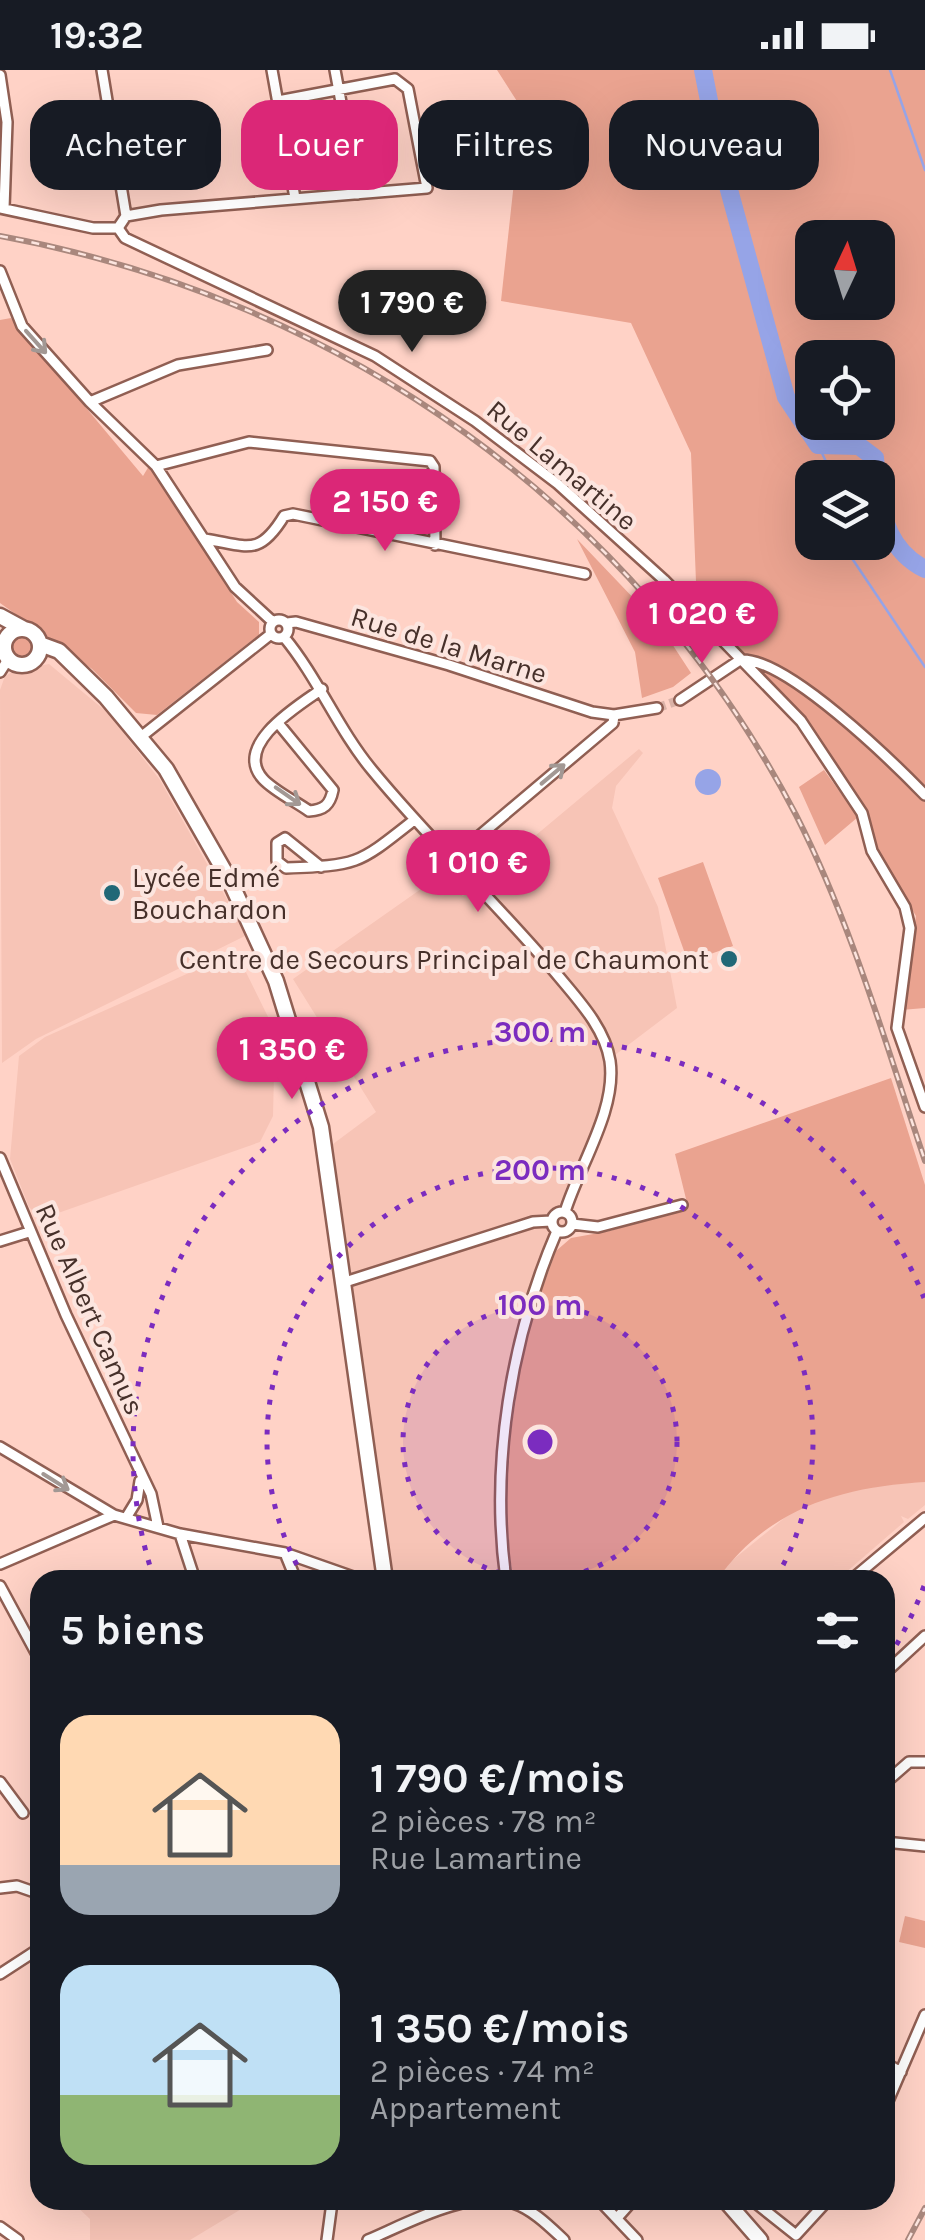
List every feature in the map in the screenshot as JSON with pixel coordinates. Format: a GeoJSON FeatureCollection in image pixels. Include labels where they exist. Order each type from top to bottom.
{"type":"FeatureCollection","features":[{"type":"Feature","properties":{"kind":"street"},"geometry":{"type":"LineString","coordinates":[[102,70],[126,216],[118,228]]}},
{"type":"Feature","properties":{"kind":"street"},"geometry":{"type":"LineString","coordinates":[[272,70],[278,100]]}},
{"type":"Feature","properties":{"kind":"street"},"geometry":{"type":"LineString","coordinates":[[335,70],[358,194]]}},
{"type":"Feature","properties":{"kind":"street"},"geometry":{"type":"LineString","coordinates":[[0,75],[7,122],[2,208]]}},
{"type":"Feature","properties":{"kind":"street"},"geometry":{"type":"LineString","coordinates":[[126,216],[427,188],[408,89],[395,80],[283,100]]}},
{"type":"Feature","properties":{"kind":"street"},"geometry":{"type":"LineString","coordinates":[[294,190],[295,198]]}},
{"type":"Feature","properties":{"kind":"street","name":"Rue Lamartine"},"geometry":{"type":"LineString","coordinates":[[2,208],[93,228],[118,228],[125,238],[375,356],[447,401],[558,484],[677,592],[801,721],[862,813],[872,852],[905,906],[910,928],[897,1028],[925,1107]]}},
{"type":"Feature","properties":{"kind":"street"},"geometry":{"type":"LineString","coordinates":[[0,271],[22,326],[90,402],[156,466],[235,587],[273,622],[272,634],[142,736]]}},
{"type":"Feature","properties":{"kind":"street"},"geometry":{"type":"LineString","coordinates":[[90,402],[178,365],[267,350]]}},
{"type":"Feature","properties":{"kind":"street"},"geometry":{"type":"LineString","coordinates":[[156,466],[249,442],[430,461],[434,467],[435,545]]}},
{"type":"Feature","properties":{"kind":"street"},"geometry":{"type":"LineString","coordinates":[[205,539],[256,547],[268,542],[284,516],[293,514],[585,574]]}},
{"type":"Feature","properties":{"kind":"street"},"geometry":{"type":"LineString","coordinates":[[0,618],[25,629],[38,651],[74,667],[142,736],[207,839],[276,981],[321,1127],[384,1570]]}},
{"type":"Feature","properties":{"kind":"street"},"geometry":{"type":"LineString","coordinates":[[0,618],[7,637],[4,665],[22,664],[38,651]]}},
{"type":"Feature","properties":{"kind":"street","name":"Rue de la Marne"},"geometry":{"type":"LineString","coordinates":[[273,622],[296,622],[614,716],[657,708]]}},
{"type":"Feature","properties":{"kind":"street"},"geometry":{"type":"LineString","coordinates":[[284,637],[287,624]]}},
{"type":"Feature","properties":{"kind":"street"},"geometry":{"type":"LineString","coordinates":[[7,637],[25,629]]}},
{"type":"Feature","properties":{"kind":"street"},"geometry":{"type":"LineString","coordinates":[[272,634],[284,637],[322,689],[368,765],[414,820],[580,1002],[609,1056],[609,1092],[564,1212]]}},
{"type":"Feature","properties":{"kind":"street"},"geometry":{"type":"LineString","coordinates":[[680,700],[740,660],[766,666],[812,693],[925,795]]}},
{"type":"Feature","properties":{"kind":"street"},"geometry":{"type":"LineString","coordinates":[[278,723],[333,790],[330,802],[320,810],[309,811],[263,780],[257,770],[258,744],[278,723],[322,689]]}},
{"type":"Feature","properties":{"kind":"street"},"geometry":{"type":"LineString","coordinates":[[452,859],[612,723],[614,716]]}},
{"type":"Feature","properties":{"kind":"street"},"geometry":{"type":"LineString","coordinates":[[322,867],[286,838],[277,843],[276,860],[286,868],[322,867],[361,862],[414,820]]}},
{"type":"Feature","properties":{"kind":"street","name":"Rue Albert Camus"},"geometry":{"type":"LineString","coordinates":[[0,1158],[152,1499],[158,1527]]}},
{"type":"Feature","properties":{"kind":"street"},"geometry":{"type":"LineString","coordinates":[[564,1212],[572,1224],[598,1227],[682,1205]]}},
{"type":"Feature","properties":{"kind":"street"},"geometry":{"type":"LineString","coordinates":[[505,1570],[501,1497],[518,1339],[556,1214],[564,1212]]}},
{"type":"Feature","properties":{"kind":"street"},"geometry":{"type":"LineString","coordinates":[[345,1282],[534,1222],[566,1232],[572,1224]]}},
{"type":"Feature","properties":{"kind":"street"},"geometry":{"type":"LineString","coordinates":[[0,1241],[30,1232]]}},
{"type":"Feature","properties":{"kind":"street"},"geometry":{"type":"LineString","coordinates":[[0,1447],[114,1515],[180,1534],[285,1553],[333,1570]]}},
{"type":"Feature","properties":{"kind":"street"},"geometry":{"type":"LineString","coordinates":[[126,1518],[137,1500],[140,1478]]}},
{"type":"Feature","properties":{"kind":"street"},"geometry":{"type":"LineString","coordinates":[[137,1500],[152,1499]]}},
{"type":"Feature","properties":{"kind":"street"},"geometry":{"type":"LineString","coordinates":[[0,1564],[114,1515]]}},
{"type":"Feature","properties":{"kind":"street"},"geometry":{"type":"LineString","coordinates":[[864,1570],[925,1518]]}},
{"type":"Feature","properties":{"kind":"street"},"geometry":{"type":"LineString","coordinates":[[180,1534],[192,1570]]}},
{"type":"Feature","properties":{"kind":"street"},"geometry":{"type":"LineString","coordinates":[[285,1553],[292,1570]]}},
{"type":"Feature","properties":{"kind":"street"},"geometry":{"type":"LineString","coordinates":[[0,1586],[30,1642]]}},
{"type":"Feature","properties":{"kind":"street"},"geometry":{"type":"LineString","coordinates":[[895,1664],[925,1636]]}},
{"type":"Feature","properties":{"kind":"street"},"geometry":{"type":"LineString","coordinates":[[895,1775],[910,1762],[925,1762]]}},
{"type":"Feature","properties":{"kind":"street"},"geometry":{"type":"LineString","coordinates":[[0,1782],[23,1813]]}},
{"type":"Feature","properties":{"kind":"street"},"geometry":{"type":"LineString","coordinates":[[895,1843],[925,1846]]}},
{"type":"Feature","properties":{"kind":"street"},"geometry":{"type":"LineString","coordinates":[[0,1888],[17,1886],[30,1891]]}},
{"type":"Feature","properties":{"kind":"street"},"geometry":{"type":"LineString","coordinates":[[0,1974],[30,1954]]}},
{"type":"Feature","properties":{"kind":"street"},"geometry":{"type":"LineString","coordinates":[[895,2086],[925,2015]]}},
{"type":"Feature","properties":{"kind":"street"},"geometry":{"type":"LineString","coordinates":[[895,2069],[901,2072]]}},
{"type":"Feature","properties":{"kind":"street"},"geometry":{"type":"LineString","coordinates":[[327,2240],[331,2210]]}},
{"type":"Feature","properties":{"kind":"street"},"geometry":{"type":"LineString","coordinates":[[368,2240],[445,2210]]}},
{"type":"Feature","properties":{"kind":"street"},"geometry":{"type":"LineString","coordinates":[[527,2210],[564,2240]]}},
{"type":"Feature","properties":{"kind":"street"},"geometry":{"type":"LineString","coordinates":[[608,2210],[638,2240]]}},
{"type":"Feature","properties":{"kind":"street"},"geometry":{"type":"LineString","coordinates":[[616,2218],[624,2210]]}},
{"type":"Feature","properties":{"kind":"street"},"geometry":{"type":"LineString","coordinates":[[734,2210],[760,2240]]}},
{"type":"Feature","properties":{"kind":"street"},"geometry":{"type":"LineString","coordinates":[[765,2210],[796,2234],[819,2210]]}},
{"type":"Feature","properties":{"kind":"street"},"geometry":{"type":"LineString","coordinates":[[0,2227],[17,2240]]}},
{"type":"Feature","properties":{"kind":"shaded area"},"geometry":{"type":"Polygon","coordinates":[[[497,70],[925,70],[925,1008],[901,1010],[916,916],[876,851],[867,809],[843,781],[805,718],[683,591],[696,582],[691,453],[631,323],[501,301],[513,190],[589,190],[589,100],[516,100],[497,70]]]}},
{"type":"Feature","properties":{"kind":"shaded area"},"geometry":{"type":"Polygon","coordinates":[[[11,318],[143,476],[149,466],[154,471],[237,602],[259,622],[259,635],[157,715],[136,713],[92,669],[0,603],[0,320],[11,318]]]}},
{"type":"Feature","properties":{"kind":"shaded area"},"geometry":{"type":"Polygon","coordinates":[[[577,539],[661,627],[691,673],[673,687],[642,698],[635,652],[577,539]]]}},
{"type":"Feature","properties":{"kind":"shaded area"},"geometry":{"type":"Polygon","coordinates":[[[22,634],[31,637],[31,655],[22,658],[13,655],[10,646],[13,637],[22,634]]]}},
{"type":"Feature","properties":{"kind":"shaded area","name":"Lycée Edmé Bouchardon"},"geometry":{"type":"Polygon","coordinates":[[[49,664],[108,713],[160,780],[247,935],[36,1039],[2,1063],[0,690],[5,676],[14,671],[49,664]]]}},
{"type":"Feature","properties":{"kind":"shaded area"},"geometry":{"type":"Polygon","coordinates":[[[639,749],[643,753],[616,786],[612,808],[658,907],[677,1008],[615,1055],[617,1089],[525,1337],[507,1458],[507,1541],[512,1570],[390,1570],[333,1144],[376,1112],[293,979],[441,875],[463,896],[639,749]]]}},
{"type":"Feature","properties":{"kind":"shaded area"},"geometry":{"type":"Polygon","coordinates":[[[824,770],[858,817],[825,845],[799,787],[824,770]]]}},
{"type":"Feature","properties":{"kind":"shaded area"},"geometry":{"type":"Polygon","coordinates":[[[703,862],[733,946],[688,962],[658,878],[703,862]]]}},
{"type":"Feature","properties":{"kind":"shaded area"},"geometry":{"type":"Polygon","coordinates":[[[236,952],[275,1031],[273,1116],[260,1142],[41,1219],[29,1207],[10,1159],[19,1056],[45,1037],[236,952]]]}},
{"type":"Feature","properties":{"kind":"shaded area"},"geometry":{"type":"Polygon","coordinates":[[[891,1078],[925,1185],[925,1482],[864,1489],[809,1506],[759,1535],[725,1570],[512,1570],[507,1541],[507,1458],[525,1337],[556,1251],[571,1238],[610,1231],[688,1207],[675,1154],[891,1078]]]}},
{"type":"Feature","properties":{"kind":"shaded area"},"geometry":{"type":"Polygon","coordinates":[[[925,1482],[925,1505],[908,1519],[901,1516],[904,1522],[849,1570],[724,1570],[798,1507],[871,1485],[925,1482]]]}},
{"type":"Feature","properties":{"kind":"shaded area"},"geometry":{"type":"Polygon","coordinates":[[[905,1916],[925,1921],[925,1948],[899,1942],[905,1916]]]}},
{"type":"Feature","properties":{"kind":"shaded area"},"geometry":{"type":"Polygon","coordinates":[[[80,2210],[240,2210],[190,2240],[90,2240],[90,2219],[80,2210]]]}},
{"type":"Feature","properties":{"kind":"water"},"geometry":{"type":"Polygon","coordinates":[[[708,769],[717,773],[721,782],[717,791],[708,795],[699,791],[695,782],[699,773],[708,769]]]}},
{"type":"Feature","properties":{"kind":"waterway"},"geometry":{"type":"LineString","coordinates":[[703,70],[720,157],[786,397],[818,445],[859,446],[875,460]]}},
{"type":"Feature","properties":{"kind":"waterway"},"geometry":{"type":"LineString","coordinates":[[890,70],[925,170]]}},
{"type":"Feature","properties":{"kind":"waterway"},"geometry":{"type":"LineString","coordinates":[[818,445],[825,460]]}},
{"type":"Feature","properties":{"kind":"waterway"},"geometry":{"type":"LineString","coordinates":[[895,542],[925,569]]}},
{"type":"Feature","properties":{"kind":"waterway"},"geometry":{"type":"LineString","coordinates":[[853,560],[925,667]]}},
{"type":"Feature","properties":{"kind":"tunnel"},"geometry":{"type":"LineString","coordinates":[[657,708],[680,700]]}},
{"type":"Feature","properties":{"kind":"railway"},"geometry":{"type":"LineString","coordinates":[[0,236],[126,266],[246,310],[359,365],[466,433],[563,513],[652,603],[730,704],[796,815],[851,942],[925,1161]]}},
{"type":"Feature","properties":{"kind":"railway"},"geometry":{"type":"LineString","coordinates":[[908,2240],[925,2208]]}},
{"type":"Feature","properties":{"kind":"place","name":"Lycée Edmé Bouchardon"},"geometry":{"type":"Point","coordinates":[112,893]}},
{"type":"Feature","properties":{"kind":"place","name":"Centre de Secours Principal de Chaumont"},"geometry":{"type":"Point","coordinates":[729,959]}}]}
